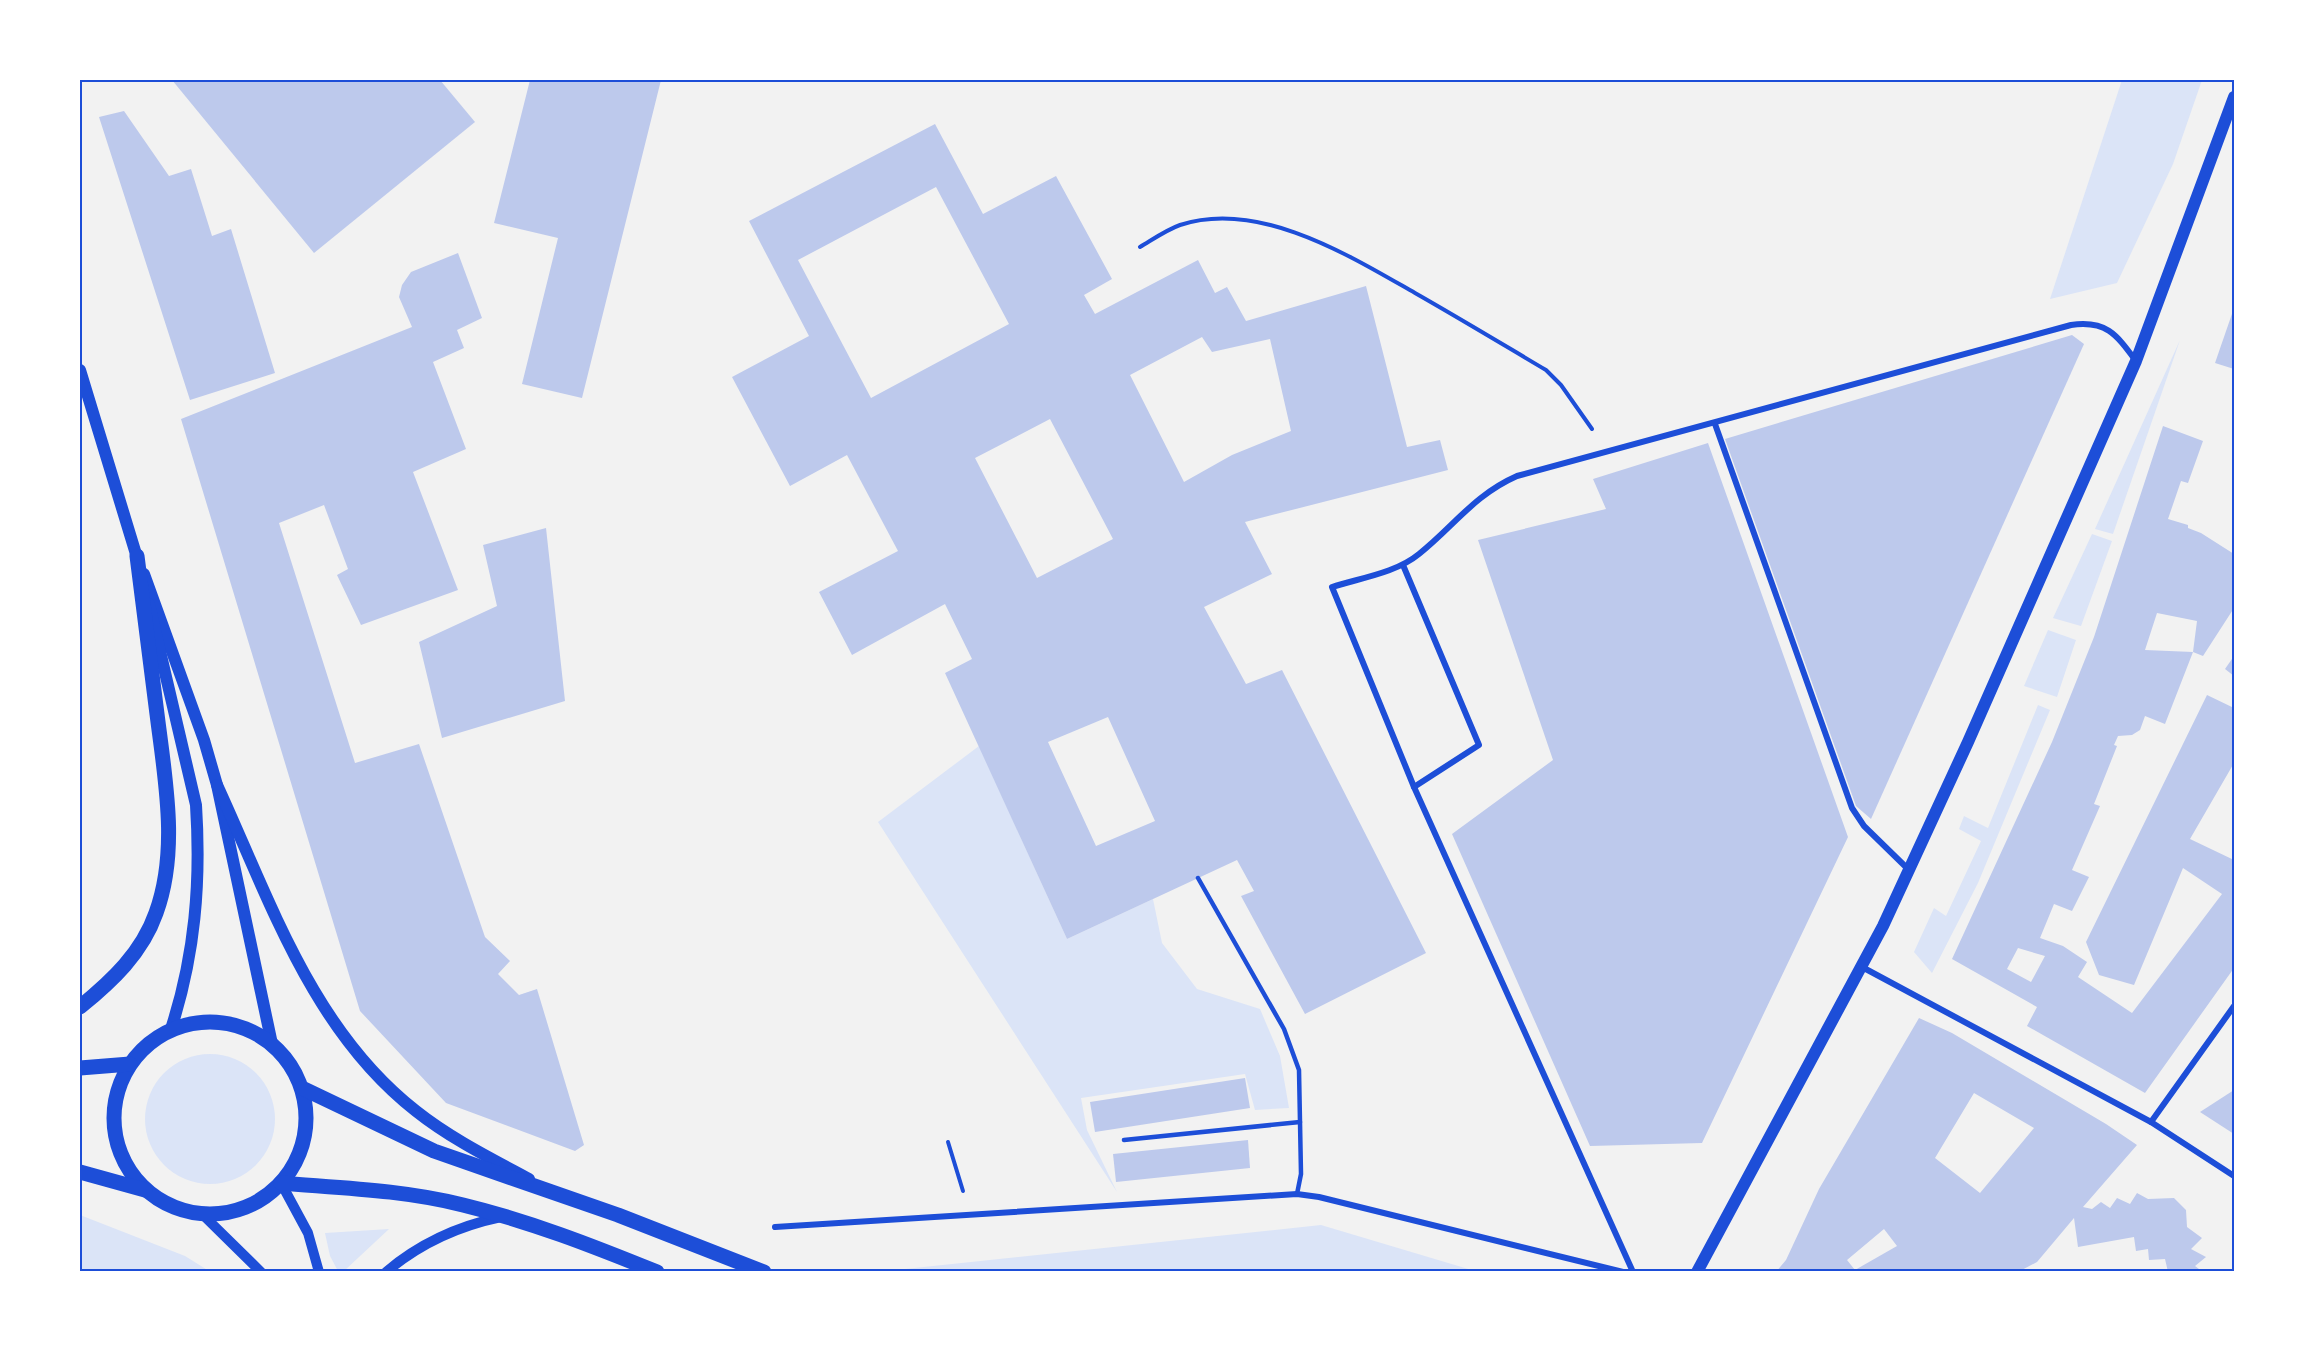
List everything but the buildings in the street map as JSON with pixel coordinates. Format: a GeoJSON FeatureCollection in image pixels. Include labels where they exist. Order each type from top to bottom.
{"type":"FeatureCollection","features":[{"type":"Feature","properties":{"kind":"main road"},"geometry":{"type":"LineString","coordinates":[[1697,1272],[1862,967],[1909,870],[2086,478],[2136,361],[2235,97]]}},
{"type":"Feature","properties":{"kind":"main road"},"geometry":{"type":"LineString","coordinates":[[80,370],[137,556],[204,740],[217,785],[272,1044]]}},
{"type":"Feature","properties":{"kind":"main road"},"geometry":{"type":"LineString","coordinates":[[80,1007],[128,964],[143,941],[156,914],[162,893],[168,851],[168,803],[137,556]]}},
{"type":"Feature","properties":{"kind":"main road"},"geometry":{"type":"LineString","coordinates":[[137,556],[196,805],[199,888],[192,950],[184,990],[171,1029]]}},
{"type":"Feature","properties":{"kind":"main road"},"geometry":{"type":"LineString","coordinates":[[217,785],[288,944],[308,982],[337,1027],[373,1070],[415,1111],[465,1144],[556,1193]]}},
{"type":"Feature","properties":{"kind":"main road"},"geometry":{"type":"LineString","coordinates":[[216,1021],[246,1028],[272,1044],[285,1056],[302,1088],[306,1111],[305,1135],[295,1163],[281,1183],[263,1199],[249,1206],[218,1214],[181,1210],[162,1202],[145,1190],[124,1162],[114,1130],[116,1095],[130,1064],[141,1050],[171,1029],[185,1024],[216,1021]]}},
{"type":"Feature","properties":{"kind":"main road"},"geometry":{"type":"LineString","coordinates":[[80,1068],[130,1064]]}},
{"type":"Feature","properties":{"kind":"main road"},"geometry":{"type":"LineString","coordinates":[[302,1088],[434,1151],[673,1235],[764,1272]]}},
{"type":"Feature","properties":{"kind":"main road"},"geometry":{"type":"LineString","coordinates":[[80,1172],[145,1190]]}},
{"type":"Feature","properties":{"kind":"main road"},"geometry":{"type":"LineString","coordinates":[[281,1183],[422,1197],[505,1216],[603,1250],[657,1272]]}},
{"type":"Feature","properties":{"kind":"street"},"geometry":{"type":"LineString","coordinates":[[1633,1272],[1414,786],[1332,587],[1403,565],[1419,554],[1480,496],[1494,486],[1517,476],[1715,424],[2071,325],[2090,323],[2105,327],[2118,338],[2136,361]]}},
{"type":"Feature","properties":{"kind":"street"},"geometry":{"type":"LineString","coordinates":[[1715,424],[1852,808],[1864,826],[1909,870]]}},
{"type":"Feature","properties":{"kind":"street"},"geometry":{"type":"LineString","coordinates":[[1403,565],[1479,745],[1414,786]]}},
{"type":"Feature","properties":{"kind":"street"},"geometry":{"type":"LineString","coordinates":[[1862,967],[2151,1122],[2235,1176]]}},
{"type":"Feature","properties":{"kind":"street"},"geometry":{"type":"LineString","coordinates":[[2151,1122],[2235,1006]]}},
{"type":"Feature","properties":{"kind":"street"},"geometry":{"type":"LineString","coordinates":[[281,1183],[308,1233],[319,1272]]}},
{"type":"Feature","properties":{"kind":"street"},"geometry":{"type":"LineString","coordinates":[[775,1227],[1297,1194],[1319,1197],[1623,1272]]}},
{"type":"Feature","properties":{"kind":"street"},"geometry":{"type":"LineString","coordinates":[[202,1214],[261,1272]]}},
{"type":"Feature","properties":{"kind":"street"},"geometry":{"type":"LineString","coordinates":[[386,1272],[408,1253],[431,1240],[476,1222],[505,1216]]}},
{"type":"Feature","properties":{"kind":"lane"},"geometry":{"type":"LineString","coordinates":[[1198,878],[1284,1029],[1299,1070],[1301,1174],[1297,1194]]}},
{"type":"Feature","properties":{"kind":"lane"},"geometry":{"type":"LineString","coordinates":[[1124,1140],[1300,1122]]}},
{"type":"Feature","properties":{"kind":"path"},"geometry":{"type":"LineString","coordinates":[[1140,247],[1180,225],[1212,220],[1242,221],[1285,229],[1344,253],[1546,370],[1561,385],[1581,412]]}},
{"type":"Feature","properties":{"kind":"path"},"geometry":{"type":"LineString","coordinates":[[948,1142],[970,1214]]}},
{"type":"Feature","properties":{"kind":"shaded area"},"geometry":{"type":"Polygon","coordinates":[[[2122,80],[2202,80],[2173,164],[2117,283],[2050,299],[2122,80]]]}},
{"type":"Feature","properties":{"kind":"shaded area"},"geometry":{"type":"Polygon","coordinates":[[[2180,340],[2113,534],[2095,529],[2180,340]]]}},
{"type":"Feature","properties":{"kind":"shaded area"},"geometry":{"type":"Polygon","coordinates":[[[2092,534],[2112,541],[2081,626],[2053,618],[2092,534]]]}},
{"type":"Feature","properties":{"kind":"shaded area"},"geometry":{"type":"Polygon","coordinates":[[[2048,630],[2076,640],[2057,697],[2024,686],[2048,630]]]}},
{"type":"Feature","properties":{"kind":"shaded area"},"geometry":{"type":"Polygon","coordinates":[[[2038,705],[2050,710],[1978,883],[1932,973],[1914,952],[1934,908],[1946,916],[1981,841],[1959,829],[1964,816],[1988,828],[2038,705]]]}},
{"type":"Feature","properties":{"kind":"shaded area"},"geometry":{"type":"Polygon","coordinates":[[[979,746],[1067,939],[1153,899],[1162,943],[1197,989],[1260,1009],[1280,1056],[1289,1108],[1255,1110],[1245,1074],[1081,1098],[1087,1130],[1117,1192],[878,822],[979,746]]]}},
{"type":"Feature","properties":{"kind":"shaded area"},"geometry":{"type":"Polygon","coordinates":[[[210,1054],[235,1059],[256,1073],[270,1094],[275,1119],[270,1144],[256,1165],[235,1179],[210,1184],[185,1179],[164,1165],[150,1144],[145,1119],[150,1094],[164,1073],[185,1059],[210,1054]]]}},
{"type":"Feature","properties":{"kind":"shaded area"},"geometry":{"type":"Polygon","coordinates":[[[80,1215],[185,1256],[209,1271],[80,1271],[80,1215]]]}},
{"type":"Feature","properties":{"kind":"shaded area"},"geometry":{"type":"Polygon","coordinates":[[[1321,1225],[1475,1271],[886,1271],[1321,1225]]]}},
{"type":"Feature","properties":{"kind":"shaded area"},"geometry":{"type":"Polygon","coordinates":[[[389,1229],[344,1271],[338,1271],[330,1256],[325,1233],[389,1229]]]}}]}
